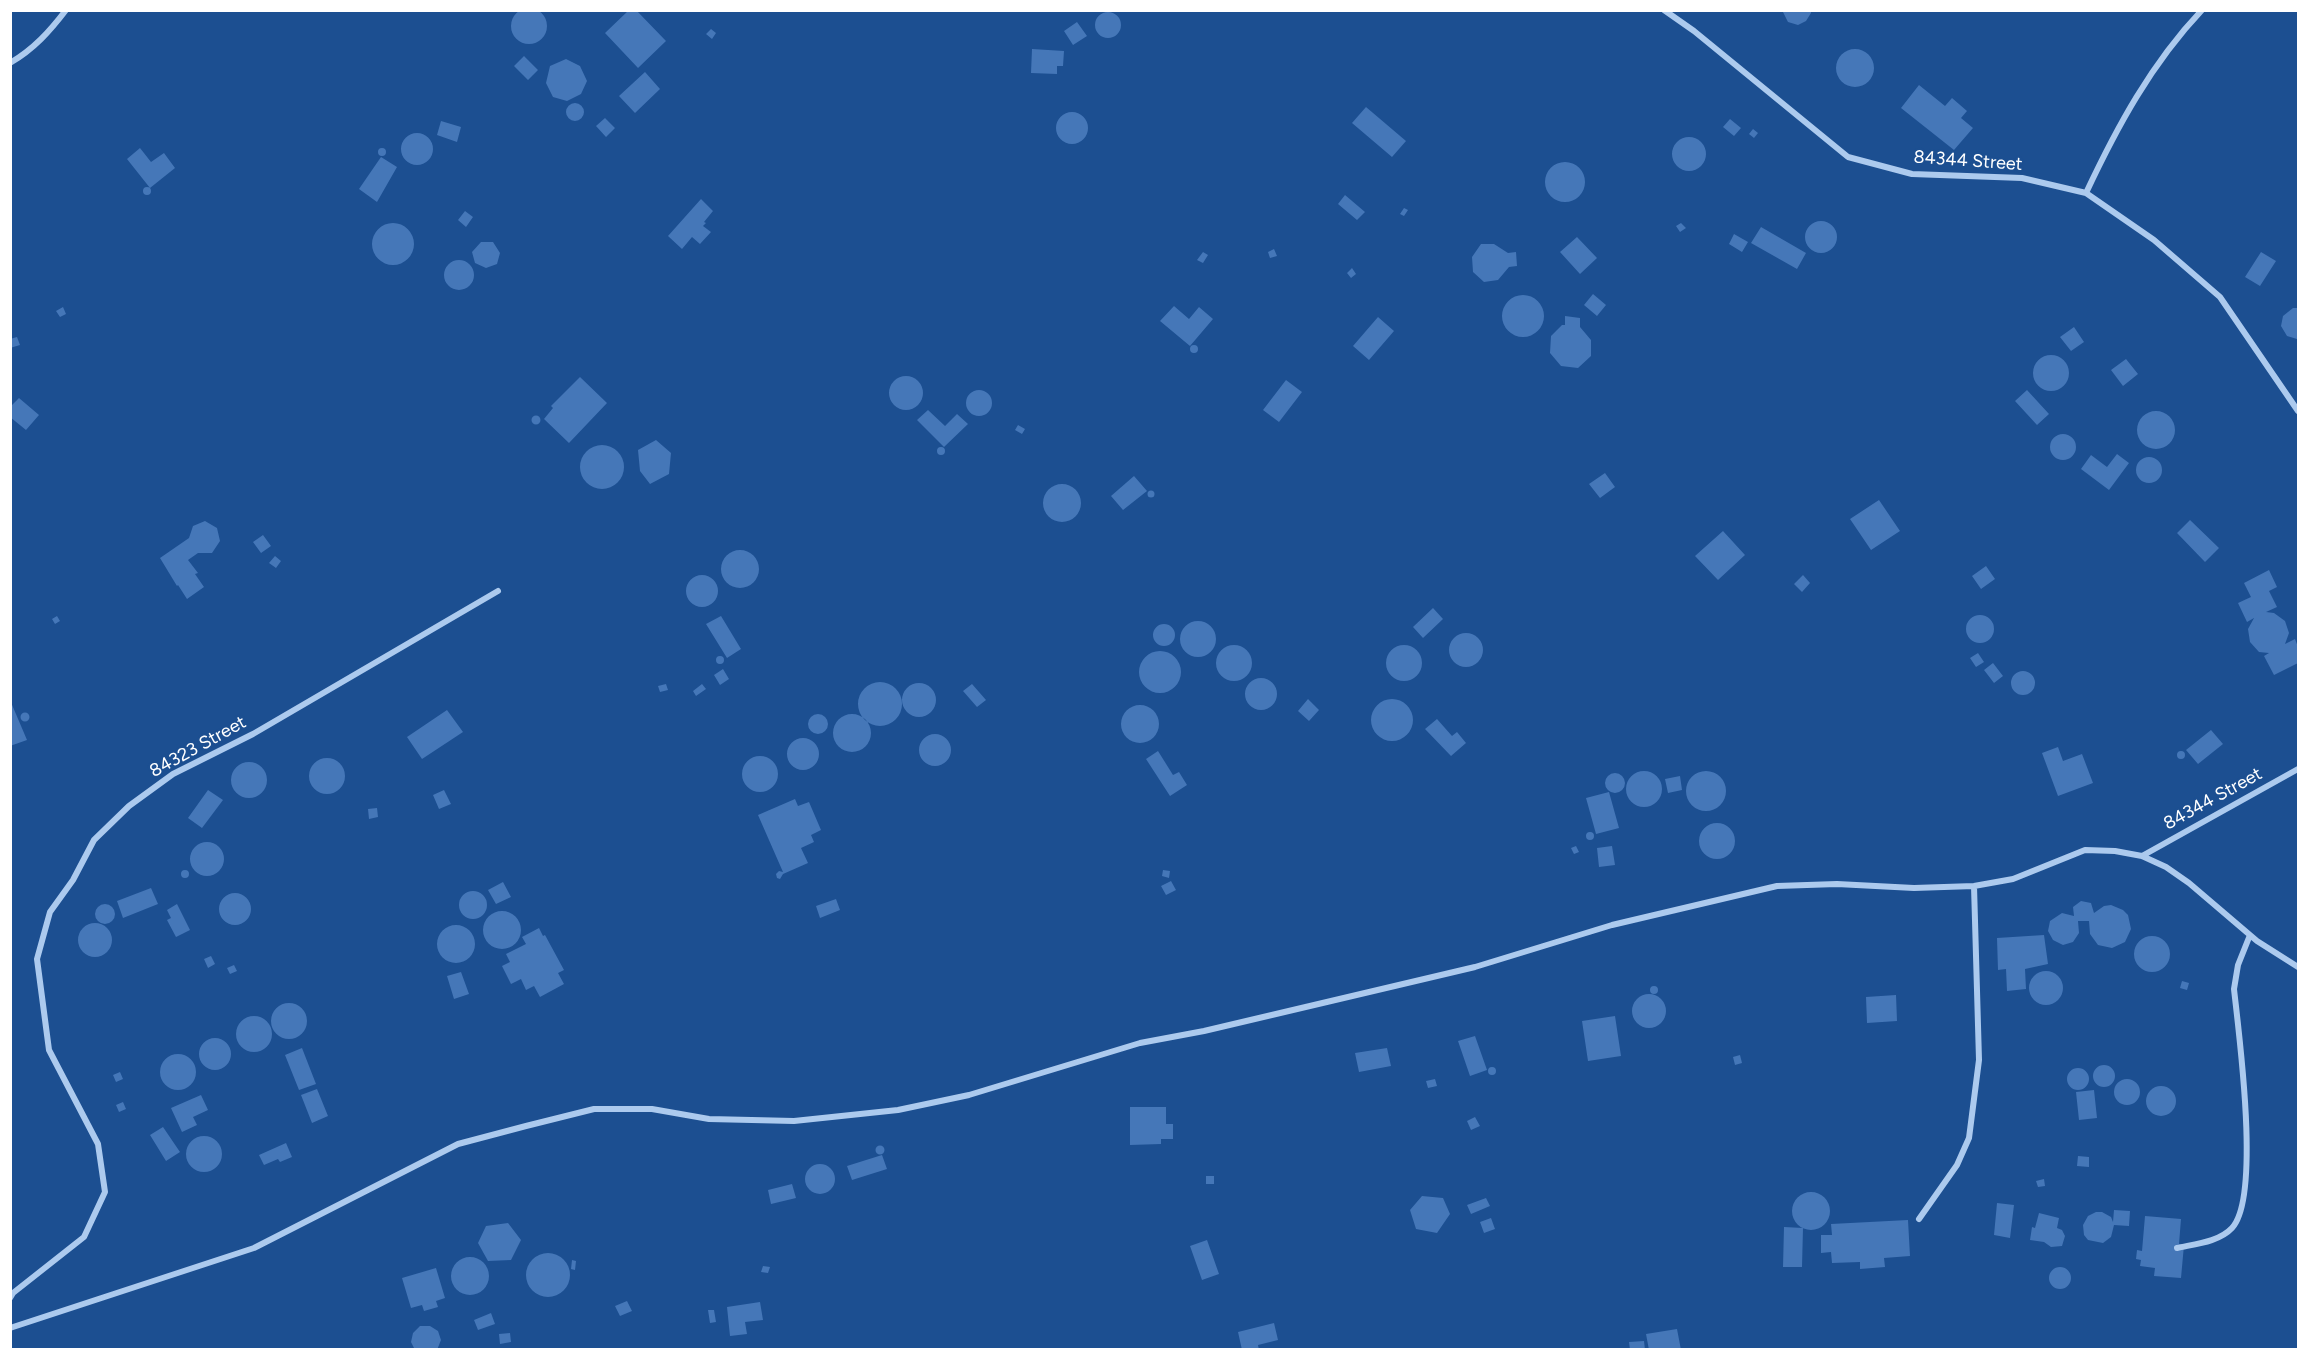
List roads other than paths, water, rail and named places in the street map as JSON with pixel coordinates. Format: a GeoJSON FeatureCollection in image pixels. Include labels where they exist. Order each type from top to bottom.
{"type":"FeatureCollection","features":[{"type":"Feature","properties":{"kind":"street"},"geometry":{"type":"LineString","coordinates":[[10,63],[24,55],[48,34],[66,10]]}},
{"type":"Feature","properties":{"kind":"street","name":"84344 Street"},"geometry":{"type":"LineString","coordinates":[[1664,10],[1694,31],[1848,157],[1912,174],[2022,178],[2086,193],[2154,240],[2220,297],[2298,411]]}},
{"type":"Feature","properties":{"kind":"street"},"geometry":{"type":"LineString","coordinates":[[2086,193],[2116,131],[2144,83],[2184,29],[2202,10]]}},
{"type":"Feature","properties":{"kind":"street","name":"84323 Street"},"geometry":{"type":"LineString","coordinates":[[10,1298],[13,1293],[84,1237],[105,1192],[98,1144],[49,1050],[37,958],[50,912],[73,880],[94,840],[129,806],[173,774],[253,734],[498,591]]}},
{"type":"Feature","properties":{"kind":"street","name":"84344 Street"},"geometry":{"type":"LineString","coordinates":[[2142,856],[2298,770]]}},
{"type":"Feature","properties":{"kind":"street"},"geometry":{"type":"LineString","coordinates":[[10,1328],[254,1248],[458,1144],[594,1109],[652,1109],[709,1119],[794,1121],[898,1110],[969,1095],[1140,1043],[1204,1031],[1475,967],[1611,926],[1777,886],[1837,884],[1914,888],[1974,886],[2013,879],[2085,850],[2142,856],[2166,867],[2189,883],[2250,935],[2298,967]]}},
{"type":"Feature","properties":{"kind":"street"},"geometry":{"type":"LineString","coordinates":[[1919,1219],[1957,1166],[1969,1138],[1979,1060],[1974,886]]}},
{"type":"Feature","properties":{"kind":"street"},"geometry":{"type":"LineString","coordinates":[[2177,1248],[2218,1238],[2232,1229],[2241,1215],[2248,1147],[2234,989],[2238,965],[2250,935]]}}]}
